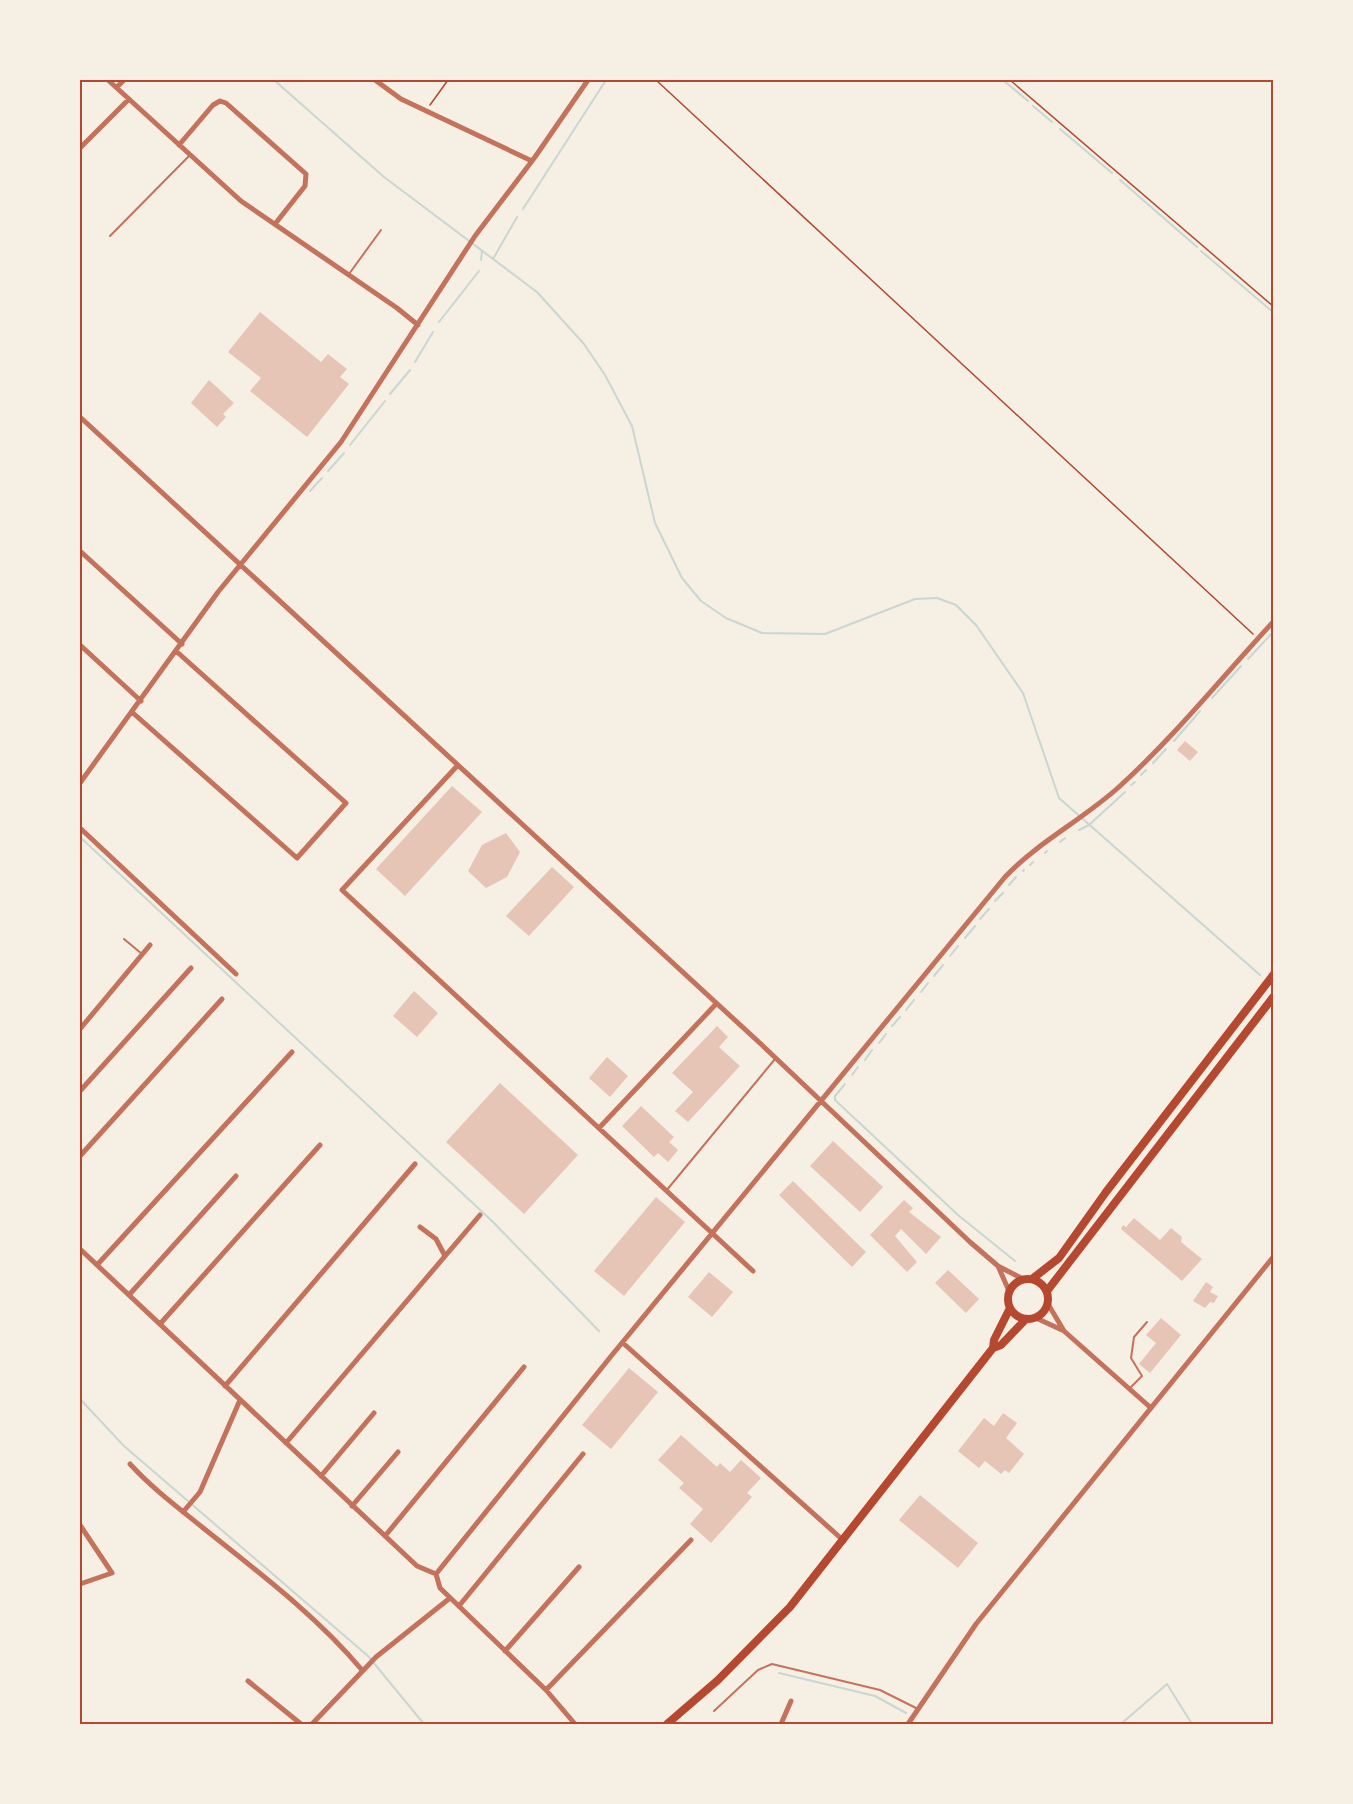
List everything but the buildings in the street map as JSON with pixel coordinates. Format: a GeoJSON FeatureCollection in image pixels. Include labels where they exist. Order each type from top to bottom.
{"type":"FeatureCollection","features":[{"type":"Feature","properties":{"kind":"main road"},"geometry":{"type":"LineString","coordinates":[[667,1725],[757,1643],[844,1541],[993,1348],[994,1340],[1010,1308],[1009,1291],[1016,1283],[1028,1279],[1059,1258],[1113,1182],[1274,974]]}},
{"type":"Feature","properties":{"kind":"main road"},"geometry":{"type":"LineString","coordinates":[[1047,1291],[1274,996]]}},
{"type":"Feature","properties":{"kind":"main road"},"geometry":{"type":"LineString","coordinates":[[1010,1308],[1026,1319],[1036,1318],[1044,1312],[1048,1304],[1047,1291],[1044,1285],[1028,1279]]}},
{"type":"Feature","properties":{"kind":"main road"},"geometry":{"type":"LineString","coordinates":[[993,1348],[1001,1345],[1026,1319]]}},
{"type":"Feature","properties":{"kind":"street"},"geometry":{"type":"LineString","coordinates":[[108,80],[241,201],[418,325]]}},
{"type":"Feature","properties":{"kind":"street"},"geometry":{"type":"LineString","coordinates":[[117,87],[124,80]]}},
{"type":"Feature","properties":{"kind":"street"},"geometry":{"type":"LineString","coordinates":[[375,80],[401,99],[532,161]]}},
{"type":"Feature","properties":{"kind":"street"},"geometry":{"type":"LineString","coordinates":[[80,783],[240,565],[341,442],[475,236],[532,161],[588,80]]}},
{"type":"Feature","properties":{"kind":"street"},"geometry":{"type":"LineString","coordinates":[[80,148],[129,99]]}},
{"type":"Feature","properties":{"kind":"street"},"geometry":{"type":"LineString","coordinates":[[178,145],[213,105],[220,101],[226,103],[306,174],[305,186],[275,224]]}},
{"type":"Feature","properties":{"kind":"street"},"geometry":{"type":"LineString","coordinates":[[80,417],[998,1266],[1028,1279]]}},
{"type":"Feature","properties":{"kind":"street"},"geometry":{"type":"LineString","coordinates":[[80,552],[182,644]]}},
{"type":"Feature","properties":{"kind":"street"},"geometry":{"type":"LineString","coordinates":[[575,1725],[546,1690],[436,1583],[436,1574],[622,1343],[1005,877],[1041,844],[1075,821],[1129,778],[1274,621]]}},
{"type":"Feature","properties":{"kind":"street"},"geometry":{"type":"LineString","coordinates":[[80,645],[141,701]]}},
{"type":"Feature","properties":{"kind":"street"},"geometry":{"type":"LineString","coordinates":[[133,713],[297,858],[346,803],[177,651]]}},
{"type":"Feature","properties":{"kind":"street"},"geometry":{"type":"LineString","coordinates":[[458,765],[342,890],[753,1271]]}},
{"type":"Feature","properties":{"kind":"street"},"geometry":{"type":"LineString","coordinates":[[80,828],[236,974]]}},
{"type":"Feature","properties":{"kind":"street"},"geometry":{"type":"LineString","coordinates":[[80,1029],[150,945]]}},
{"type":"Feature","properties":{"kind":"street"},"geometry":{"type":"LineString","coordinates":[[80,1091],[191,968]]}},
{"type":"Feature","properties":{"kind":"street"},"geometry":{"type":"LineString","coordinates":[[80,1156],[222,999]]}},
{"type":"Feature","properties":{"kind":"street"},"geometry":{"type":"LineString","coordinates":[[599,1128],[716,1004]]}},
{"type":"Feature","properties":{"kind":"street"},"geometry":{"type":"LineString","coordinates":[[97,1265],[292,1052]]}},
{"type":"Feature","properties":{"kind":"street"},"geometry":{"type":"LineString","coordinates":[[160,1324],[320,1145]]}},
{"type":"Feature","properties":{"kind":"street"},"geometry":{"type":"LineString","coordinates":[[225,1386],[415,1164]]}},
{"type":"Feature","properties":{"kind":"street"},"geometry":{"type":"LineString","coordinates":[[129,1295],[236,1176]]}},
{"type":"Feature","properties":{"kind":"street"},"geometry":{"type":"LineString","coordinates":[[286,1443],[480,1215]]}},
{"type":"Feature","properties":{"kind":"street"},"geometry":{"type":"LineString","coordinates":[[420,1227],[436,1239],[445,1256]]}},
{"type":"Feature","properties":{"kind":"street"},"geometry":{"type":"LineString","coordinates":[[80,1249],[417,1566],[436,1574]]}},
{"type":"Feature","properties":{"kind":"street"},"geometry":{"type":"LineString","coordinates":[[908,1725],[978,1621],[1274,1256]]}},
{"type":"Feature","properties":{"kind":"street"},"geometry":{"type":"LineString","coordinates":[[998,1266],[1009,1291]]}},
{"type":"Feature","properties":{"kind":"street"},"geometry":{"type":"LineString","coordinates":[[1048,1304],[1064,1331]]}},
{"type":"Feature","properties":{"kind":"street"},"geometry":{"type":"LineString","coordinates":[[1036,1318],[1064,1331],[1151,1408]]}},
{"type":"Feature","properties":{"kind":"street"},"geometry":{"type":"LineString","coordinates":[[622,1343],[844,1541]]}},
{"type":"Feature","properties":{"kind":"street"},"geometry":{"type":"LineString","coordinates":[[385,1536],[524,1367]]}},
{"type":"Feature","properties":{"kind":"street"},"geometry":{"type":"LineString","coordinates":[[185,1509],[196,1498],[240,1400]]}},
{"type":"Feature","properties":{"kind":"street"},"geometry":{"type":"LineString","coordinates":[[321,1476],[374,1413]]}},
{"type":"Feature","properties":{"kind":"street"},"geometry":{"type":"LineString","coordinates":[[352,1506],[398,1452]]}},
{"type":"Feature","properties":{"kind":"street"},"geometry":{"type":"LineString","coordinates":[[459,1606],[583,1454]]}},
{"type":"Feature","properties":{"kind":"street"},"geometry":{"type":"LineString","coordinates":[[130,1464],[151,1487],[185,1509],[339,1642],[364,1668]]}},
{"type":"Feature","properties":{"kind":"street"},"geometry":{"type":"LineString","coordinates":[[80,1525],[112,1573],[80,1584]]}},
{"type":"Feature","properties":{"kind":"street"},"geometry":{"type":"LineString","coordinates":[[546,1690],[691,1540]]}},
{"type":"Feature","properties":{"kind":"street"},"geometry":{"type":"LineString","coordinates":[[505,1651],[579,1567]]}},
{"type":"Feature","properties":{"kind":"street"},"geometry":{"type":"LineString","coordinates":[[312,1725],[364,1668],[450,1598]]}},
{"type":"Feature","properties":{"kind":"street"},"geometry":{"type":"LineString","coordinates":[[248,1681],[301,1725]]}},
{"type":"Feature","properties":{"kind":"street"},"geometry":{"type":"LineString","coordinates":[[782,1725],[791,1701]]}},
{"type":"Feature","properties":{"kind":"lane"},"geometry":{"type":"LineString","coordinates":[[110,236],[190,155]]}},
{"type":"Feature","properties":{"kind":"lane"},"geometry":{"type":"LineString","coordinates":[[349,275],[381,230]]}},
{"type":"Feature","properties":{"kind":"lane"},"geometry":{"type":"LineString","coordinates":[[124,939],[142,954]]}},
{"type":"Feature","properties":{"kind":"lane"},"geometry":{"type":"LineString","coordinates":[[666,1191],[775,1058]]}},
{"type":"Feature","properties":{"kind":"lane"},"geometry":{"type":"LineString","coordinates":[[1130,1389],[1142,1376],[1131,1358],[1134,1337],[1146,1322]]}},
{"type":"Feature","properties":{"kind":"lane"},"geometry":{"type":"LineString","coordinates":[[714,1711],[758,1670],[772,1664],[880,1690],[918,1709]]}},
{"type":"Feature","properties":{"kind":"path"},"geometry":{"type":"LineString","coordinates":[[426,111],[448,80]]}},
{"type":"Feature","properties":{"kind":"path"},"geometry":{"type":"LineString","coordinates":[[656,80],[1257,639]]}},
{"type":"Feature","properties":{"kind":"path"},"geometry":{"type":"LineString","coordinates":[[1010,80],[1274,307]]}},
{"type":"Feature","properties":{"kind":"waterway"},"geometry":{"type":"LineString","coordinates":[[274,80],[384,177],[537,292],[584,344],[605,375],[632,426],[655,523],[682,578],[701,601],[726,618],[762,633],[825,634],[915,599],[937,598],[956,605],[976,625],[1023,693],[1059,798],[1260,975]]}},
{"type":"Feature","properties":{"kind":"waterway"},"geometry":{"type":"LineString","coordinates":[[523,209],[606,80]]}},
{"type":"Feature","properties":{"kind":"waterway"},"geometry":{"type":"LineString","coordinates":[[1003,80],[1028,101]]}},
{"type":"Feature","properties":{"kind":"waterway"},"geometry":{"type":"LineString","coordinates":[[1033,106],[1052,122]]}},
{"type":"Feature","properties":{"kind":"waterway"},"geometry":{"type":"LineString","coordinates":[[1060,129],[1112,173]]}},
{"type":"Feature","properties":{"kind":"waterway"},"geometry":{"type":"LineString","coordinates":[[1120,180],[1197,247]]}},
{"type":"Feature","properties":{"kind":"waterway"},"geometry":{"type":"LineString","coordinates":[[493,259],[517,217]]}},
{"type":"Feature","properties":{"kind":"waterway"},"geometry":{"type":"LineString","coordinates":[[481,260],[482,251]]}},
{"type":"Feature","properties":{"kind":"waterway"},"geometry":{"type":"LineString","coordinates":[[1201,251],[1274,313]]}},
{"type":"Feature","properties":{"kind":"waterway"},"geometry":{"type":"LineString","coordinates":[[439,322],[479,271]]}},
{"type":"Feature","properties":{"kind":"waterway"},"geometry":{"type":"LineString","coordinates":[[415,362],[433,332]]}},
{"type":"Feature","properties":{"kind":"waterway"},"geometry":{"type":"LineString","coordinates":[[390,394],[410,370]]}},
{"type":"Feature","properties":{"kind":"waterway"},"geometry":{"type":"LineString","coordinates":[[350,445],[385,401]]}},
{"type":"Feature","properties":{"kind":"waterway"},"geometry":{"type":"LineString","coordinates":[[328,471],[344,453]]}},
{"type":"Feature","properties":{"kind":"waterway"},"geometry":{"type":"LineString","coordinates":[[310,491],[322,478]]}},
{"type":"Feature","properties":{"kind":"waterway"},"geometry":{"type":"LineString","coordinates":[[1248,659],[1274,631]]}},
{"type":"Feature","properties":{"kind":"waterway"},"geometry":{"type":"LineString","coordinates":[[1212,698],[1241,666]]}},
{"type":"Feature","properties":{"kind":"waterway"},"geometry":{"type":"LineString","coordinates":[[1174,741],[1200,711]]}},
{"type":"Feature","properties":{"kind":"waterway"},"geometry":{"type":"LineString","coordinates":[[1153,763],[1166,749]]}},
{"type":"Feature","properties":{"kind":"waterway"},"geometry":{"type":"LineString","coordinates":[[1141,775],[1146,770]]}},
{"type":"Feature","properties":{"kind":"waterway"},"geometry":{"type":"LineString","coordinates":[[1131,785],[1135,782]]}},
{"type":"Feature","properties":{"kind":"waterway"},"geometry":{"type":"LineString","coordinates":[[1079,830],[1089,825],[1125,792]]}},
{"type":"Feature","properties":{"kind":"waterway"},"geometry":{"type":"LineString","coordinates":[[80,837],[492,1221],[599,1331]]}},
{"type":"Feature","properties":{"kind":"waterway"},"geometry":{"type":"LineString","coordinates":[[1060,842],[1065,838]]}},
{"type":"Feature","properties":{"kind":"waterway"},"geometry":{"type":"LineString","coordinates":[[1030,865],[1033,862]]}},
{"type":"Feature","properties":{"kind":"waterway"},"geometry":{"type":"LineString","coordinates":[[1009,885],[1016,877]]}},
{"type":"Feature","properties":{"kind":"waterway"},"geometry":{"type":"LineString","coordinates":[[995,901],[1003,893]]}},
{"type":"Feature","properties":{"kind":"waterway"},"geometry":{"type":"LineString","coordinates":[[980,919],[989,909]]}},
{"type":"Feature","properties":{"kind":"waterway"},"geometry":{"type":"LineString","coordinates":[[965,938],[975,926]]}},
{"type":"Feature","properties":{"kind":"waterway"},"geometry":{"type":"LineString","coordinates":[[950,956],[958,946]]}},
{"type":"Feature","properties":{"kind":"waterway"},"geometry":{"type":"LineString","coordinates":[[934,976],[943,965]]}},
{"type":"Feature","properties":{"kind":"waterway"},"geometry":{"type":"LineString","coordinates":[[921,992],[928,983]]}},
{"type":"Feature","properties":{"kind":"waterway"},"geometry":{"type":"LineString","coordinates":[[906,1010],[914,1000]]}},
{"type":"Feature","properties":{"kind":"waterway"},"geometry":{"type":"LineString","coordinates":[[892,1026],[900,1017]]}},
{"type":"Feature","properties":{"kind":"waterway"},"geometry":{"type":"LineString","coordinates":[[879,1043],[886,1034]]}},
{"type":"Feature","properties":{"kind":"waterway"},"geometry":{"type":"LineString","coordinates":[[865,1060],[872,1050]]}},
{"type":"Feature","properties":{"kind":"waterway"},"geometry":{"type":"LineString","coordinates":[[852,1075],[858,1067]]}},
{"type":"Feature","properties":{"kind":"waterway"},"geometry":{"type":"LineString","coordinates":[[845,1084],[835,1096],[835,1100],[958,1215],[1015,1261]]}},
{"type":"Feature","properties":{"kind":"waterway"},"geometry":{"type":"LineString","coordinates":[[80,1399],[124,1446],[368,1656],[424,1724]]}},
{"type":"Feature","properties":{"kind":"waterway"},"geometry":{"type":"LineString","coordinates":[[779,1673],[875,1696],[906,1713]]}},
{"type":"Feature","properties":{"kind":"waterway"},"geometry":{"type":"LineString","coordinates":[[1121,1724],[1167,1684],[1192,1724]]}}]}
